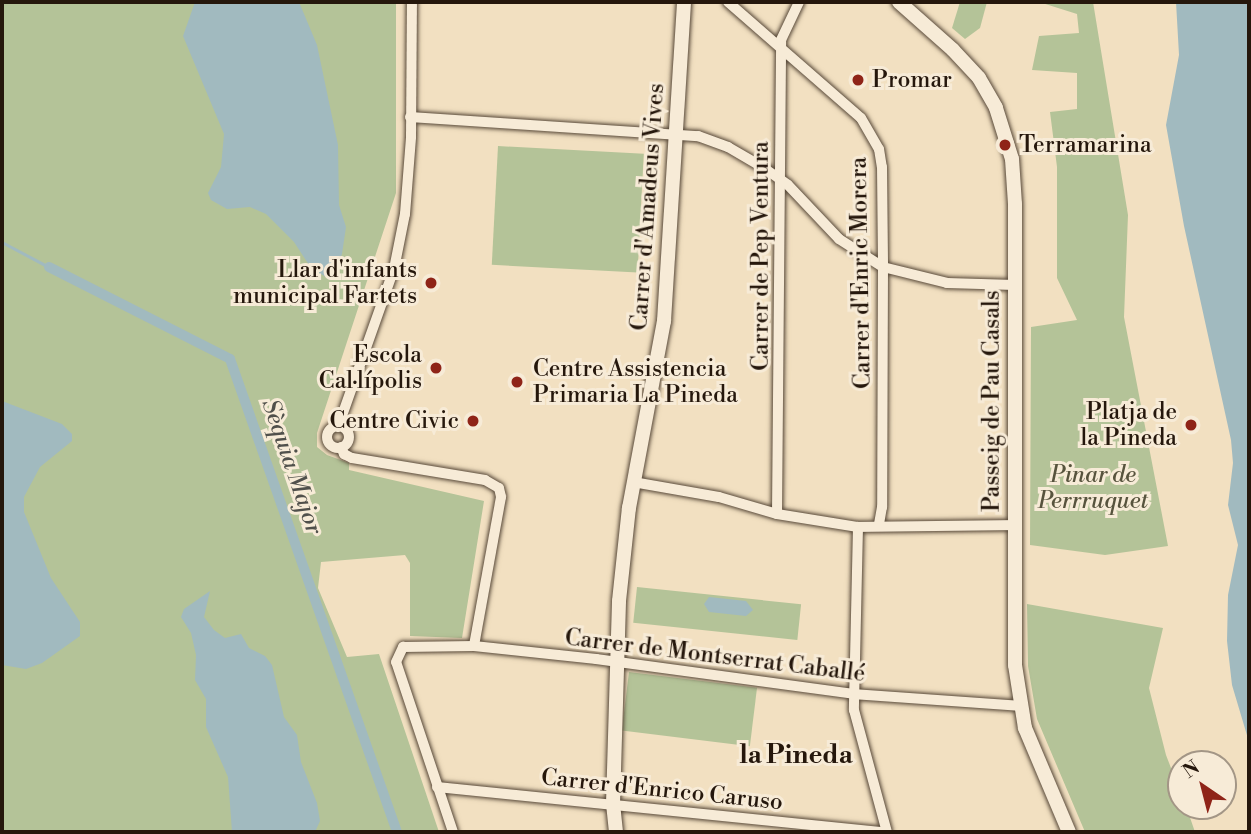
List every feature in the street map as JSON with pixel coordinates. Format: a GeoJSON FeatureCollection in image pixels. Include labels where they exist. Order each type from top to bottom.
{"type":"FeatureCollection","features":[{"type":"Feature","properties":{"kind":"street"},"geometry":{"type":"LineString","coordinates":[[338,427],[394,269],[408,191],[412,2]]}},
{"type":"Feature","properties":{"kind":"street","name":"Carrer d'Amadeus Vives"},"geometry":{"type":"LineString","coordinates":[[616,832],[613,804],[615,662],[622,564],[634,482],[662,334],[684,2]]}},
{"type":"Feature","properties":{"kind":"street","name":"Carrer d'Enric Morera"},"geometry":{"type":"LineString","coordinates":[[728,2],[856,113],[876,141],[883,167],[882,507],[879,524]]}},
{"type":"Feature","properties":{"kind":"street","name":"Carrer de Pep Ventura"},"geometry":{"type":"LineString","coordinates":[[777,514],[781,47],[783,32],[799,2]]}},
{"type":"Feature","properties":{"kind":"street","name":"Passeig de Pau Casals"},"geometry":{"type":"LineString","coordinates":[[899,2],[973,71],[998,115],[1012,159],[1015,285],[1015,658],[1021,706],[1035,755],[1069,832]]}},
{"type":"Feature","properties":{"kind":"street"},"geometry":{"type":"LineString","coordinates":[[410,117],[698,136],[728,147],[780,179],[839,239],[883,267],[947,283],[1015,285]]}},
{"type":"Feature","properties":{"kind":"street"},"geometry":{"type":"LineString","coordinates":[[338,427],[348,435],[347,442],[341,447],[332,446],[327,438],[332,429],[338,427]]}},
{"type":"Feature","properties":{"kind":"street"},"geometry":{"type":"LineString","coordinates":[[341,447],[344,454],[352,458],[485,481],[498,486],[501,497],[474,646]]}},
{"type":"Feature","properties":{"kind":"street"},"geometry":{"type":"LineString","coordinates":[[634,482],[719,497],[777,514],[858,527],[879,524],[1014,525]]}},
{"type":"Feature","properties":{"kind":"street"},"geometry":{"type":"LineString","coordinates":[[858,527],[854,710],[885,832]]}},
{"type":"Feature","properties":{"kind":"street","name":"Carrer de Montserrat Caballé"},"geometry":{"type":"LineString","coordinates":[[437,787],[396,662],[403,647],[474,646],[854,694],[1021,706]]}},
{"type":"Feature","properties":{"kind":"street"},"geometry":{"type":"LineString","coordinates":[[437,787],[453,832]]}},
{"type":"Feature","properties":{"kind":"street","name":"Carrer d'Enrico Caruso"},"geometry":{"type":"LineString","coordinates":[[437,787],[885,832]]}},
{"type":"Feature","properties":{"kind":"green space"},"geometry":{"type":"Polygon","coordinates":[[[2,2],[396,2],[396,193],[317,433],[317,447],[327,455],[349,463],[349,470],[484,501],[462,638],[410,636],[410,563],[405,555],[321,562],[318,588],[347,657],[379,654],[439,832],[2,832],[2,2]]]}},
{"type":"Feature","properties":{"kind":"green space"},"geometry":{"type":"Polygon","coordinates":[[[960,2],[987,2],[980,28],[965,39],[952,28],[960,2]]]}},
{"type":"Feature","properties":{"kind":"green space","name":"Pinar de Perrruquet"},"geometry":{"type":"Polygon","coordinates":[[[1039,2],[1093,2],[1128,215],[1124,317],[1168,546],[1105,555],[1030,545],[1031,327],[1077,320],[1057,278],[1057,167],[1050,112],[1077,109],[1077,73],[1032,70],[1039,36],[1079,33],[1077,14],[1039,2]]]}},
{"type":"Feature","properties":{"kind":"green space"},"geometry":{"type":"Polygon","coordinates":[[[498,146],[644,154],[638,272],[492,265],[498,146]]]}},
{"type":"Feature","properties":{"kind":"green space"},"geometry":{"type":"Polygon","coordinates":[[[637,587],[801,604],[797,640],[633,623],[637,587]]]}},
{"type":"Feature","properties":{"kind":"green space"},"geometry":{"type":"Polygon","coordinates":[[[1027,604],[1163,628],[1149,688],[1167,758],[1167,820],[1191,820],[1195,832],[1085,832],[1037,719],[1028,666],[1027,604]]]}},
{"type":"Feature","properties":{"kind":"green space"},"geometry":{"type":"Polygon","coordinates":[[[629,672],[757,688],[750,746],[622,731],[629,672]]]}},
{"type":"Feature","properties":{"kind":"water"},"geometry":{"type":"Polygon","coordinates":[[[195,2],[299,2],[317,45],[338,145],[339,205],[346,227],[342,254],[331,280],[311,268],[294,242],[266,214],[250,207],[227,209],[211,200],[208,193],[221,167],[224,134],[183,36],[195,2]]]}},
{"type":"Feature","properties":{"kind":"water"},"geometry":{"type":"Polygon","coordinates":[[[1176,2],[1249,2],[1249,742],[1232,685],[1227,641],[1228,595],[1238,545],[1228,505],[1233,463],[1231,440],[1184,226],[1166,125],[1179,55],[1176,2]]]}},
{"type":"Feature","properties":{"kind":"water"},"geometry":{"type":"Polygon","coordinates":[[[2,401],[62,424],[72,434],[72,441],[40,467],[24,497],[24,512],[51,578],[80,622],[80,636],[42,663],[26,669],[2,665],[2,401]]]}},
{"type":"Feature","properties":{"kind":"water"},"geometry":{"type":"Polygon","coordinates":[[[210,591],[204,617],[214,630],[225,638],[241,634],[249,648],[265,656],[272,665],[284,717],[297,735],[301,762],[317,803],[320,821],[315,832],[232,832],[228,777],[206,727],[206,699],[195,680],[196,655],[191,633],[181,617],[184,609],[210,591]]]}},
{"type":"Feature","properties":{"kind":"water"},"geometry":{"type":"Polygon","coordinates":[[[709,597],[746,601],[753,610],[746,616],[709,612],[704,604],[709,597]]]}},
{"type":"Feature","properties":{"kind":"waterway","name":"Sèquia Major"},"geometry":{"type":"LineString","coordinates":[[2,242],[49,267]]}},
{"type":"Feature","properties":{"kind":"waterway","name":"Sèquia Major"},"geometry":{"type":"LineString","coordinates":[[49,267],[230,359],[397,832]]}},
{"type":"Feature","properties":{"kind":"place","name":"Promar"},"geometry":{"type":"Point","coordinates":[858,80]}},
{"type":"Feature","properties":{"kind":"place","name":"Terramarina"},"geometry":{"type":"Point","coordinates":[1005,145]}},
{"type":"Feature","properties":{"kind":"place","name":"Llar d'infants municipal Fartets"},"geometry":{"type":"Point","coordinates":[431,283]}},
{"type":"Feature","properties":{"kind":"place","name":"Escola Cal·lípolis"},"geometry":{"type":"Point","coordinates":[436,368]}},
{"type":"Feature","properties":{"kind":"place","name":"Centre Assistencia Primaria La Pineda"},"geometry":{"type":"Point","coordinates":[517,382]}},
{"type":"Feature","properties":{"kind":"place","name":"Centre Civic"},"geometry":{"type":"Point","coordinates":[473,421]}},
{"type":"Feature","properties":{"kind":"place","name":"Platja de la Pineda"},"geometry":{"type":"Point","coordinates":[1191,425]}},
{"type":"Feature","properties":{"kind":"district","name":"la Pineda"},"geometry":{"type":"Point","coordinates":[796,756]}}]}
